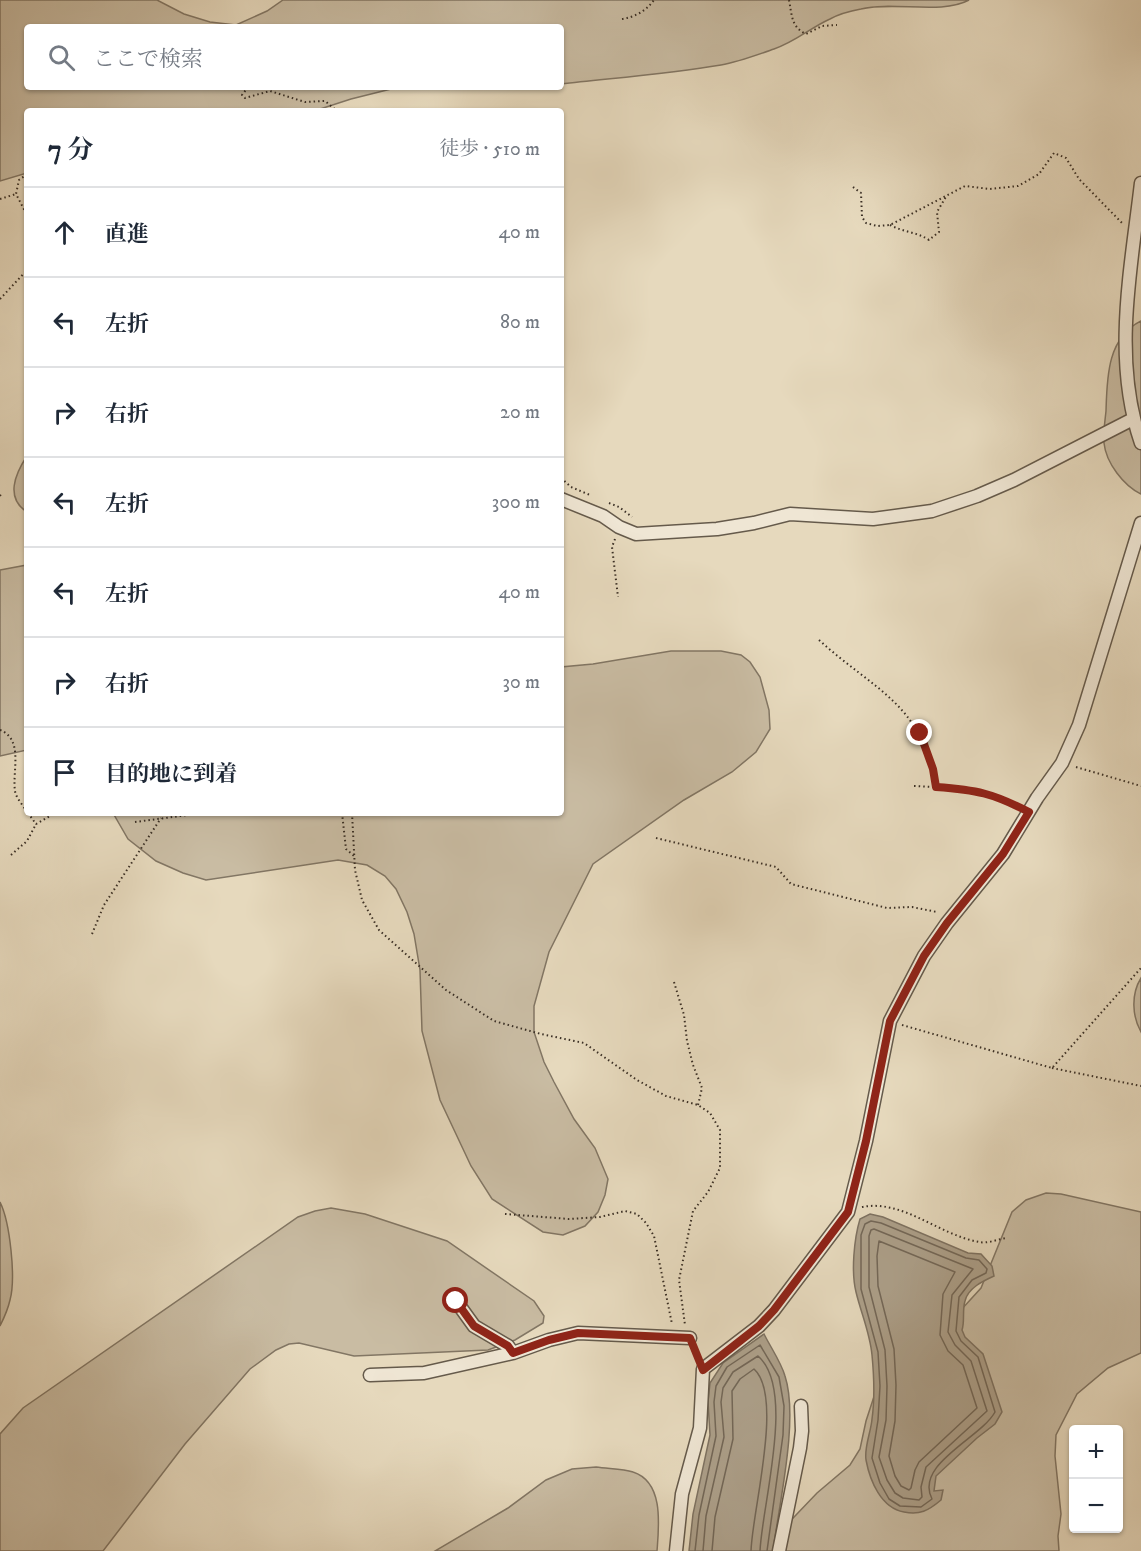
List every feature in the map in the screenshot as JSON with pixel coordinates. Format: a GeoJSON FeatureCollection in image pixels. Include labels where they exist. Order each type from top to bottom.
{"type":"FeatureCollection","features":[{"type":"Feature","properties":{"kind":"street"},"geometry":{"type":"LineString","coordinates":[[1141,183],[1126,319],[1125,365],[1133,419],[1141,443]]}},
{"type":"Feature","properties":{"kind":"street"},"geometry":{"type":"LineString","coordinates":[[564,500],[603,516],[619,527],[636,534],[717,529],[790,514],[873,519],[933,511],[1014,480],[1133,419]]}},
{"type":"Feature","properties":{"kind":"street"},"geometry":{"type":"LineString","coordinates":[[676,1551],[682,1494],[700,1428],[703,1370],[759,1326],[774,1310],[848,1212],[866,1141],[890,1021],[924,956],[1003,854],[1062,763],[1083,714],[1141,523]]}},
{"type":"Feature","properties":{"kind":"street"},"geometry":{"type":"LineString","coordinates":[[456,1301],[474,1326],[508,1346],[513,1353]]}},
{"type":"Feature","properties":{"kind":"street"},"geometry":{"type":"LineString","coordinates":[[370,1375],[424,1373],[513,1353],[549,1340],[578,1333],[690,1338]]}},
{"type":"Feature","properties":{"kind":"street"},"geometry":{"type":"LineString","coordinates":[[779,1551],[800,1448],[801,1406]]}},
{"type":"Feature","properties":{"kind":"path"},"geometry":{"type":"LineString","coordinates":[[622,19],[633,17],[650,6],[654,0]]}},
{"type":"Feature","properties":{"kind":"path"},"geometry":{"type":"LineString","coordinates":[[789,0],[792,22],[798,30],[806,33],[822,26],[837,25]]}},
{"type":"Feature","properties":{"kind":"path"},"geometry":{"type":"LineString","coordinates":[[246,90],[242,95],[245,98],[270,92],[305,102],[325,102],[333,108]]}},
{"type":"Feature","properties":{"kind":"path"},"geometry":{"type":"LineString","coordinates":[[853,187],[861,193],[862,217],[866,223],[877,226],[890,225],[965,186],[990,189],[1018,186],[1039,174],[1054,153],[1066,158],[1079,179],[1135,235]]}},
{"type":"Feature","properties":{"kind":"path"},"geometry":{"type":"LineString","coordinates":[[24,176],[19,180],[16,194],[24,209]]}},
{"type":"Feature","properties":{"kind":"path"},"geometry":{"type":"LineString","coordinates":[[0,199],[16,194]]}},
{"type":"Feature","properties":{"kind":"path"},"geometry":{"type":"LineString","coordinates":[[890,225],[901,231],[919,233],[929,240],[939,232],[937,212],[947,195]]}},
{"type":"Feature","properties":{"kind":"path"},"geometry":{"type":"LineString","coordinates":[[0,299],[24,273]]}},
{"type":"Feature","properties":{"kind":"path"},"geometry":{"type":"LineString","coordinates":[[618,597],[612,547],[619,527]]}},
{"type":"Feature","properties":{"kind":"path"},"geometry":{"type":"LineString","coordinates":[[819,640],[882,690],[907,715],[920,733],[933,769],[936,787]]}},
{"type":"Feature","properties":{"kind":"path"},"geometry":{"type":"LineString","coordinates":[[0,730],[6,732],[12,740],[15,750],[15,794],[24,806]]}},
{"type":"Feature","properties":{"kind":"path"},"geometry":{"type":"LineString","coordinates":[[1062,763],[1141,786]]}},
{"type":"Feature","properties":{"kind":"path"},"geometry":{"type":"LineString","coordinates":[[914,786],[972,789],[999,797],[1029,812]]}},
{"type":"Feature","properties":{"kind":"path"},"geometry":{"type":"LineString","coordinates":[[31,816],[36,824]]}},
{"type":"Feature","properties":{"kind":"path"},"geometry":{"type":"LineString","coordinates":[[10,855],[27,841],[36,824],[50,816]]}},
{"type":"Feature","properties":{"kind":"path"},"geometry":{"type":"LineString","coordinates":[[135,822],[178,816]]}},
{"type":"Feature","properties":{"kind":"path"},"geometry":{"type":"LineString","coordinates":[[342,816],[346,849],[354,856]]}},
{"type":"Feature","properties":{"kind":"path"},"geometry":{"type":"LineString","coordinates":[[352,816],[355,870],[362,900],[378,930],[446,990],[494,1021],[584,1043],[637,1080],[666,1096],[698,1105],[710,1113],[720,1130],[722,1143],[720,1168],[708,1192],[693,1211],[679,1280],[683,1320],[690,1338]]}},
{"type":"Feature","properties":{"kind":"path"},"geometry":{"type":"LineString","coordinates":[[92,934],[104,905],[161,818]]}},
{"type":"Feature","properties":{"kind":"path"},"geometry":{"type":"LineString","coordinates":[[656,838],[776,867],[791,884],[887,908],[912,907],[935,910],[950,920]]}},
{"type":"Feature","properties":{"kind":"path"},"geometry":{"type":"LineString","coordinates":[[1052,1068],[1141,968]]}},
{"type":"Feature","properties":{"kind":"path"},"geometry":{"type":"LineString","coordinates":[[674,982],[684,1015],[693,1065],[702,1088],[698,1105]]}},
{"type":"Feature","properties":{"kind":"path"},"geometry":{"type":"LineString","coordinates":[[890,1021],[1052,1068],[1141,1086]]}},
{"type":"Feature","properties":{"kind":"path"},"geometry":{"type":"LineString","coordinates":[[848,1212],[879,1204],[981,1243],[1006,1238]]}},
{"type":"Feature","properties":{"kind":"path"},"geometry":{"type":"LineString","coordinates":[[505,1214],[569,1219],[600,1217],[625,1211],[637,1214],[654,1236],[669,1316],[676,1338]]}},
{"type":"Feature","properties":{"kind":"shaded area"},"geometry":{"type":"Polygon","coordinates":[[[0,0],[157,0],[184,14],[210,22],[227,24],[24,24],[24,90],[387,90],[323,108],[24,108],[24,174],[0,181],[0,0]]]}},
{"type":"Feature","properties":{"kind":"shaded area"},"geometry":{"type":"Polygon","coordinates":[[[283,0],[969,0],[945,7],[888,6],[849,12],[823,23],[782,46],[748,58],[727,64],[564,84],[564,24],[238,24],[267,11],[283,0]]]}},
{"type":"Feature","properties":{"kind":"shaded area"},"geometry":{"type":"Polygon","coordinates":[[[1141,321],[1141,494],[1128,485],[1112,466],[1105,451],[1104,435],[1111,360],[1121,338],[1141,321]]]}},
{"type":"Feature","properties":{"kind":"shaded area"},"geometry":{"type":"Polygon","coordinates":[[[24,461],[24,509],[16,500],[14,493],[19,470],[24,461]]]}},
{"type":"Feature","properties":{"kind":"shaded area"},"geometry":{"type":"Polygon","coordinates":[[[24,566],[24,751],[0,756],[0,570],[24,566]]]}},
{"type":"Feature","properties":{"kind":"shaded area"},"geometry":{"type":"Polygon","coordinates":[[[671,651],[721,651],[741,655],[750,662],[760,677],[769,710],[770,729],[756,752],[732,772],[684,800],[593,864],[549,952],[534,1006],[534,1032],[544,1062],[554,1082],[574,1119],[595,1148],[608,1179],[598,1212],[585,1226],[563,1235],[543,1232],[492,1199],[471,1166],[440,1100],[422,1031],[420,970],[414,934],[396,889],[385,876],[367,865],[338,860],[206,880],[156,861],[128,839],[115,816],[564,816],[564,667],[671,651]]]}},
{"type":"Feature","properties":{"kind":"shaded area"},"geometry":{"type":"Polygon","coordinates":[[[1141,978],[1141,1032],[1136,1019],[1134,998],[1141,978]]]}},
{"type":"Feature","properties":{"kind":"shaded area"},"geometry":{"type":"Polygon","coordinates":[[[1046,1193],[1061,1194],[1141,1212],[1141,1353],[1108,1368],[1077,1394],[1056,1435],[1055,1456],[1061,1514],[1058,1536],[1059,1551],[773,1551],[774,1538],[817,1493],[850,1465],[860,1449],[866,1421],[883,1369],[961,1310],[981,1288],[1012,1212],[1026,1200],[1046,1193]]]}},
{"type":"Feature","properties":{"kind":"shaded area"},"geometry":{"type":"Polygon","coordinates":[[[0,1202],[9,1236],[12,1290],[0,1326],[0,1202]]]}},
{"type":"Feature","properties":{"kind":"shaded area"},"geometry":{"type":"Polygon","coordinates":[[[331,1208],[365,1214],[447,1241],[534,1301],[544,1316],[543,1323],[515,1340],[488,1350],[354,1356],[299,1343],[289,1344],[276,1350],[250,1369],[185,1444],[103,1551],[0,1551],[0,1434],[23,1408],[298,1217],[331,1208]]]}},
{"type":"Feature","properties":{"kind":"shaded area"},"geometry":{"type":"Polygon","coordinates":[[[596,1467],[633,1472],[643,1477],[650,1485],[657,1506],[657,1551],[435,1551],[508,1508],[546,1480],[572,1469],[596,1467]]]}},
{"type":"Feature","properties":{"kind":"water"},"geometry":{"type":"Polygon","coordinates":[[[870,1214],[883,1217],[968,1253],[981,1254],[992,1266],[994,1276],[976,1285],[969,1292],[964,1305],[962,1330],[965,1337],[983,1354],[1002,1412],[995,1424],[936,1476],[934,1491],[943,1490],[941,1500],[919,1512],[904,1512],[889,1505],[874,1485],[866,1460],[874,1395],[872,1355],[854,1284],[853,1265],[860,1219],[870,1214]]]}},
{"type":"Feature","properties":{"kind":"water"},"geometry":{"type":"Polygon","coordinates":[[[764,1334],[785,1376],[790,1415],[786,1462],[773,1551],[689,1551],[693,1514],[710,1435],[708,1402],[710,1383],[723,1363],[764,1334]]]}},
{"type":"Feature","properties":{"kind":"route"},"geometry":{"type":"LineString","coordinates":[[456,1301],[474,1326],[508,1346],[513,1353],[549,1340],[578,1333],[690,1338],[703,1370],[719,1355],[759,1326],[774,1310],[848,1212],[866,1141],[890,1021],[924,956],[947,923],[1003,854],[1029,812],[999,797],[972,789],[936,787],[933,769],[920,733]]}}]}
